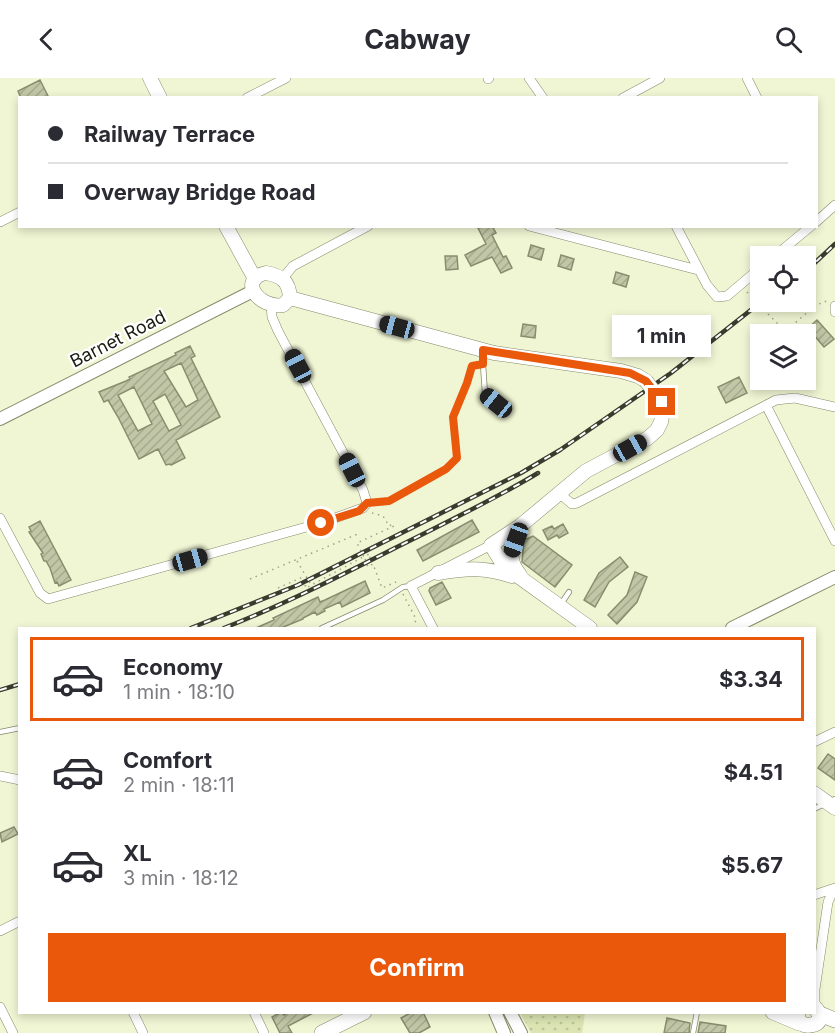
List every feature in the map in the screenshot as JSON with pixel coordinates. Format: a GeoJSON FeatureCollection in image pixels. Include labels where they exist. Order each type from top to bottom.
{"type":"FeatureCollection","features":[{"type":"Feature","properties":{"kind":"main road"},"geometry":{"type":"LineString","coordinates":[[150,78],[159,96]]}},
{"type":"Feature","properties":{"kind":"main road"},"geometry":{"type":"LineString","coordinates":[[227,228],[261,301],[283,305],[290,298],[290,287],[283,278],[266,273],[259,274],[254,285]]}},
{"type":"Feature","properties":{"kind":"main road"},"geometry":{"type":"LineString","coordinates":[[290,298],[483,357],[621,371],[646,381],[662,402],[663,411],[657,430],[648,438],[586,471],[520,526],[491,545],[504,566],[589,627]]}},
{"type":"Feature","properties":{"kind":"main road"},"geometry":{"type":"LineString","coordinates":[[520,526],[511,553],[513,566],[523,579]]}},
{"type":"Feature","properties":{"kind":"main road"},"geometry":{"type":"LineString","coordinates":[[438,573],[466,568],[491,569],[523,579]]}},
{"type":"Feature","properties":{"kind":"main road"},"geometry":{"type":"LineString","coordinates":[[816,794],[833,803]]}},
{"type":"Feature","properties":{"kind":"main road"},"geometry":{"type":"LineString","coordinates":[[322,1033],[360,1014]]}},
{"type":"Feature","properties":{"kind":"main road"},"geometry":{"type":"LineString","coordinates":[[781,1014],[809,1021],[835,1022]]}},
{"type":"Feature","properties":{"kind":"street"},"geometry":{"type":"LineString","coordinates":[[251,96],[286,78]]}},
{"type":"Feature","properties":{"kind":"street"},"geometry":{"type":"LineString","coordinates":[[529,78],[542,96]]}},
{"type":"Feature","properties":{"kind":"street"},"geometry":{"type":"LineString","coordinates":[[626,96],[660,78]]}},
{"type":"Feature","properties":{"kind":"street"},"geometry":{"type":"LineString","coordinates":[[747,78],[756,96]]}},
{"type":"Feature","properties":{"kind":"street"},"geometry":{"type":"LineString","coordinates":[[818,217],[835,206]]}},
{"type":"Feature","properties":{"kind":"street"},"geometry":{"type":"LineString","coordinates":[[0,222],[18,213]]}},
{"type":"Feature","properties":{"kind":"street"},"geometry":{"type":"LineString","coordinates":[[283,278],[293,266],[364,228]]}},
{"type":"Feature","properties":{"kind":"street"},"geometry":{"type":"LineString","coordinates":[[537,228],[698,270]]}},
{"type":"Feature","properties":{"kind":"street"},"geometry":{"type":"LineString","coordinates":[[677,228],[698,270],[717,297],[727,296],[750,276]]}},
{"type":"Feature","properties":{"kind":"street"},"geometry":{"type":"LineString","coordinates":[[787,246],[809,228]]}},
{"type":"Feature","properties":{"kind":"street","name":"Barnet Road"},"geometry":{"type":"LineString","coordinates":[[0,419],[254,285]]}},
{"type":"Feature","properties":{"kind":"street"},"geometry":{"type":"LineString","coordinates":[[831,303],[835,312]]}},
{"type":"Feature","properties":{"kind":"street"},"geometry":{"type":"LineString","coordinates":[[0,518],[40,593],[48,599],[321,523],[365,505],[363,490],[278,331],[272,317],[271,304]]}},
{"type":"Feature","properties":{"kind":"street"},"geometry":{"type":"LineString","coordinates":[[559,493],[572,504],[577,503],[777,400],[795,398],[835,407]]}},
{"type":"Feature","properties":{"kind":"street"},"geometry":{"type":"LineString","coordinates":[[766,405],[835,541]]}},
{"type":"Feature","properties":{"kind":"street"},"geometry":{"type":"LineString","coordinates":[[418,626],[432,626],[411,586],[491,545]]}},
{"type":"Feature","properties":{"kind":"street"},"geometry":{"type":"LineString","coordinates":[[734,627],[835,577]]}},
{"type":"Feature","properties":{"kind":"street"},"geometry":{"type":"LineString","coordinates":[[816,741],[835,732]]}},
{"type":"Feature","properties":{"kind":"street"},"geometry":{"type":"LineString","coordinates":[[0,776],[18,782]]}},
{"type":"Feature","properties":{"kind":"street"},"geometry":{"type":"LineString","coordinates":[[816,894],[834,889]]}},
{"type":"Feature","properties":{"kind":"street"},"geometry":{"type":"LineString","coordinates":[[816,977],[828,902],[834,889]]}},
{"type":"Feature","properties":{"kind":"street"},"geometry":{"type":"LineString","coordinates":[[0,931],[18,922]]}},
{"type":"Feature","properties":{"kind":"street"},"geometry":{"type":"LineString","coordinates":[[0,1007],[13,1033]]}},
{"type":"Feature","properties":{"kind":"street"},"geometry":{"type":"LineString","coordinates":[[134,1014],[143,1033]]}},
{"type":"Feature","properties":{"kind":"street"},"geometry":{"type":"LineString","coordinates":[[255,1014],[264,1033]]}},
{"type":"Feature","properties":{"kind":"street"},"geometry":{"type":"LineString","coordinates":[[496,1014],[504,1033]]}},
{"type":"Feature","properties":{"kind":"street"},"geometry":{"type":"LineString","coordinates":[[511,1014],[521,1033]]}},
{"type":"Feature","properties":{"kind":"lane"},"geometry":{"type":"LineString","coordinates":[[483,357],[485,394],[507,411]]}},
{"type":"Feature","properties":{"kind":"lane"},"geometry":{"type":"LineString","coordinates":[[365,505],[389,501],[446,469],[457,458],[453,417],[472,366],[483,357]]}},
{"type":"Feature","properties":{"kind":"lane"},"geometry":{"type":"LineString","coordinates":[[324,627],[387,598],[403,587],[411,586]]}},
{"type":"Feature","properties":{"kind":"lane"},"geometry":{"type":"LineString","coordinates":[[559,606],[569,592]]}},
{"type":"Feature","properties":{"kind":"lane"},"geometry":{"type":"LineString","coordinates":[[0,732],[18,728]]}},
{"type":"Feature","properties":{"kind":"lane"},"geometry":{"type":"LineString","coordinates":[[816,808],[833,803]]}},
{"type":"Feature","properties":{"kind":"lane"},"geometry":{"type":"LineString","coordinates":[[693,1033],[697,1014]]}},
{"type":"Feature","properties":{"kind":"path"},"geometry":{"type":"LineString","coordinates":[[740,285],[750,296]]}},
{"type":"Feature","properties":{"kind":"path"},"geometry":{"type":"LineString","coordinates":[[793,324],[816,304],[831,303]]}},
{"type":"Feature","properties":{"kind":"path"},"geometry":{"type":"LineString","coordinates":[[768,314],[778,324]]}},
{"type":"Feature","properties":{"kind":"path"},"geometry":{"type":"LineString","coordinates":[[364,557],[357,543],[394,526],[393,524],[389,526],[383,516],[365,505]]}},
{"type":"Feature","properties":{"kind":"path"},"geometry":{"type":"LineString","coordinates":[[250,579],[360,533]]}},
{"type":"Feature","properties":{"kind":"path"},"geometry":{"type":"LineString","coordinates":[[297,559],[310,583],[305,586],[306,588],[369,554],[370,557],[365,560],[368,567],[373,564],[382,588],[396,582],[398,584]]}},
{"type":"Feature","properties":{"kind":"path"},"geometry":{"type":"LineString","coordinates":[[278,588],[305,576]]}},
{"type":"Feature","properties":{"kind":"path"},"geometry":{"type":"LineString","coordinates":[[402,593],[418,626]]}},
{"type":"Feature","properties":{"kind":"green space"},"geometry":{"type":"Polygon","coordinates":[[[521,1014],[585,1014],[582,1033],[531,1033],[521,1014]]]}},
{"type":"Feature","properties":{"kind":"building"},"geometry":{"type":"Polygon","coordinates":[[[40,80],[48,96],[20,96],[18,91],[40,80]]]}},
{"type":"Feature","properties":{"kind":"building"},"geometry":{"type":"Polygon","coordinates":[[[478,228],[493,228],[496,233],[492,235],[503,257],[506,256],[512,268],[501,273],[492,257],[471,266],[465,255],[486,244],[478,228]]]}},
{"type":"Feature","properties":{"kind":"building"},"geometry":{"type":"Polygon","coordinates":[[[531,245],[544,249],[541,260],[528,256],[531,245]]]}},
{"type":"Feature","properties":{"kind":"building"},"geometry":{"type":"Polygon","coordinates":[[[561,255],[574,259],[571,270],[558,266],[561,255]]]}},
{"type":"Feature","properties":{"kind":"building"},"geometry":{"type":"Polygon","coordinates":[[[445,256],[457,256],[458,269],[446,270],[445,256]]]}},
{"type":"Feature","properties":{"kind":"building"},"geometry":{"type":"Polygon","coordinates":[[[616,272],[629,276],[626,287],[613,283],[616,272]]]}},
{"type":"Feature","properties":{"kind":"building"},"geometry":{"type":"Polygon","coordinates":[[[817,320],[834,339],[824,347],[816,338],[816,324],[812,324],[817,320]]]}},
{"type":"Feature","properties":{"kind":"building"},"geometry":{"type":"Polygon","coordinates":[[[523,324],[536,326],[535,338],[521,336],[523,324]]]}},
{"type":"Feature","properties":{"kind":"building"},"geometry":{"type":"Polygon","coordinates":[[[190,346],[195,356],[191,358],[220,417],[176,440],[185,458],[166,465],[158,449],[139,459],[108,400],[104,402],[99,392],[130,379],[129,377],[176,355],[175,353],[190,346]],[[181,363],[164,371],[186,407],[198,400],[181,363]],[[134,387],[118,395],[138,431],[152,424],[134,387]],[[165,394],[153,401],[169,431],[181,425],[165,394]]]}},
{"type":"Feature","properties":{"kind":"building"},"geometry":{"type":"Polygon","coordinates":[[[739,377],[747,393],[726,403],[718,387],[739,377]]]}},
{"type":"Feature","properties":{"kind":"building"},"geometry":{"type":"Polygon","coordinates":[[[472,520],[479,532],[423,561],[417,550],[472,520]]]}},
{"type":"Feature","properties":{"kind":"building"},"geometry":{"type":"Polygon","coordinates":[[[40,521],[71,580],[59,586],[57,582],[55,583],[50,568],[44,561],[41,554],[43,553],[29,532],[31,531],[29,527],[40,521]]]}},
{"type":"Feature","properties":{"kind":"building"},"geometry":{"type":"Polygon","coordinates":[[[563,524],[568,533],[548,540],[543,530],[552,526],[554,529],[563,524]]]}},
{"type":"Feature","properties":{"kind":"building"},"geometry":{"type":"Polygon","coordinates":[[[533,536],[572,565],[555,587],[522,562],[524,540],[533,536]]]}},
{"type":"Feature","properties":{"kind":"building"},"geometry":{"type":"Polygon","coordinates":[[[620,557],[628,567],[609,582],[595,607],[584,600],[599,573],[620,557]]]}},
{"type":"Feature","properties":{"kind":"building"},"geometry":{"type":"Polygon","coordinates":[[[635,572],[647,577],[637,602],[617,624],[608,615],[627,595],[635,572]]]}},
{"type":"Feature","properties":{"kind":"building"},"geometry":{"type":"Polygon","coordinates":[[[365,581],[370,593],[342,607],[340,602],[317,615],[315,612],[283,627],[258,627],[318,597],[320,602],[365,581]]]}},
{"type":"Feature","properties":{"kind":"building"},"geometry":{"type":"Polygon","coordinates":[[[442,582],[451,598],[436,605],[429,591],[430,588],[442,582]]]}},
{"type":"Feature","properties":{"kind":"building"},"geometry":{"type":"Polygon","coordinates":[[[828,754],[835,759],[835,780],[818,768],[828,754]]]}},
{"type":"Feature","properties":{"kind":"building"},"geometry":{"type":"Polygon","coordinates":[[[14,827],[18,834],[2,842],[0,833],[14,827]]]}},
{"type":"Feature","properties":{"kind":"building"},"geometry":{"type":"Polygon","coordinates":[[[277,1014],[311,1014],[288,1026],[292,1033],[280,1033],[272,1017],[277,1014]]]}},
{"type":"Feature","properties":{"kind":"building"},"geometry":{"type":"Polygon","coordinates":[[[408,1014],[424,1014],[430,1027],[419,1033],[410,1033],[401,1018],[408,1014]]]}},
{"type":"Feature","properties":{"kind":"building"},"geometry":{"type":"Polygon","coordinates":[[[667,1018],[690,1023],[689,1033],[664,1033],[667,1018]]]}},
{"type":"Feature","properties":{"kind":"building"},"geometry":{"type":"Polygon","coordinates":[[[700,1022],[726,1026],[725,1033],[698,1033],[700,1022]]]}},
{"type":"Feature","properties":{"kind":"railway"},"geometry":{"type":"LineString","coordinates":[[816,262],[835,244]]}},
{"type":"Feature","properties":{"kind":"railway"},"geometry":{"type":"LineString","coordinates":[[193,627],[298,585],[521,473],[560,450],[671,373],[750,311]]}},
{"type":"Feature","properties":{"kind":"railway"},"geometry":{"type":"LineString","coordinates":[[226,627],[333,579],[504,493],[538,473]]}},
{"type":"Feature","properties":{"kind":"railway"},"geometry":{"type":"LineString","coordinates":[[0,690],[18,685]]}},
{"type":"Feature","properties":{"kind":"route"},"geometry":{"type":"LineString","coordinates":[[321,523],[359,511],[367,503],[389,501],[446,469],[457,458],[453,417],[472,366],[483,364],[483,350],[630,373],[646,381],[662,402]]}}]}
